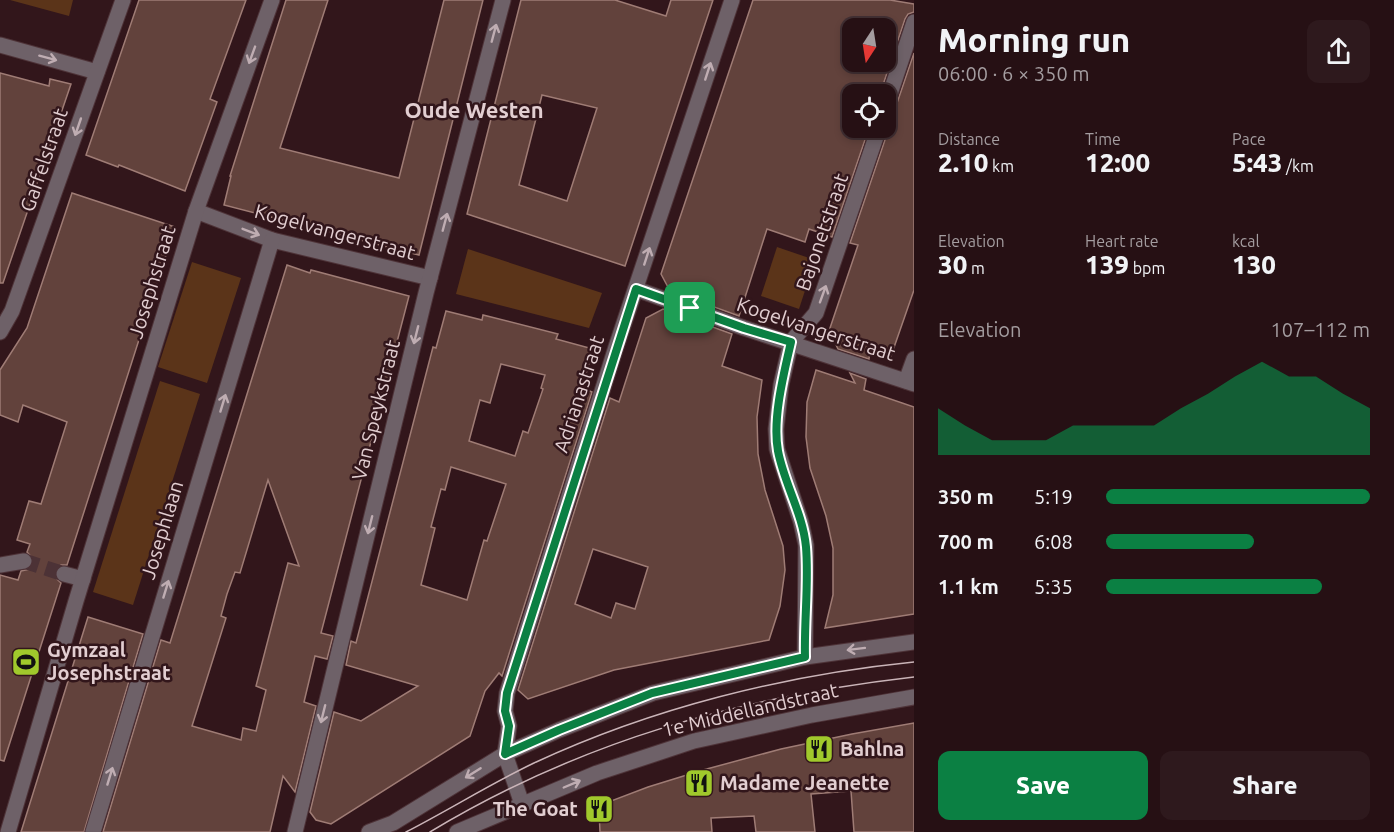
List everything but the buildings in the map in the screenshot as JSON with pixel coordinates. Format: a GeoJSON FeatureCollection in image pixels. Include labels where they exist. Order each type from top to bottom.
{"type":"FeatureCollection","features":[{"type":"Feature","properties":{"kind":"street","name":"Gaffelstraat"},"geometry":{"type":"LineString","coordinates":[[0,332],[12,311],[123,0]]}},
{"type":"Feature","properties":{"kind":"street","name":"Josephstraat"},"geometry":{"type":"LineString","coordinates":[[8,832],[82,579],[196,211],[272,0]]}},
{"type":"Feature","properties":{"kind":"street","name":"Van Speykstraat"},"geometry":{"type":"LineString","coordinates":[[295,832],[430,278],[503,0]]}},
{"type":"Feature","properties":{"kind":"street","name":"Adrianastraat"},"geometry":{"type":"LineString","coordinates":[[522,804],[505,754],[509,726],[505,711],[507,693],[636,289],[732,0]]}},
{"type":"Feature","properties":{"kind":"street"},"geometry":{"type":"LineString","coordinates":[[893,84],[914,22]]}},
{"type":"Feature","properties":{"kind":"street"},"geometry":{"type":"LineString","coordinates":[[0,45],[97,72]]}},
{"type":"Feature","properties":{"kind":"street","name":"Bajonetstraat"},"geometry":{"type":"LineString","coordinates":[[791,342],[816,313],[876,138]]}},
{"type":"Feature","properties":{"kind":"street","name":"Kogelvangerstraat"},"geometry":{"type":"LineString","coordinates":[[196,211],[272,240],[430,278]]}},
{"type":"Feature","properties":{"kind":"street","name":"Josephlaan"},"geometry":{"type":"LineString","coordinates":[[93,832],[272,240]]}},
{"type":"Feature","properties":{"kind":"street","name":"Kogelvangerstraat"},"geometry":{"type":"LineString","coordinates":[[636,289],[744,328],[910,383]]}},
{"type":"Feature","properties":{"kind":"street"},"geometry":{"type":"LineString","coordinates":[[791,342],[781,385],[777,449],[801,522],[806,545],[805,657]]}},
{"type":"Feature","properties":{"kind":"street"},"geometry":{"type":"LineString","coordinates":[[910,383],[914,359]]}},
{"type":"Feature","properties":{"kind":"street"},"geometry":{"type":"LineString","coordinates":[[0,565],[24,561]]}},
{"type":"Feature","properties":{"kind":"street"},"geometry":{"type":"LineString","coordinates":[[64,574],[82,579]]}},
{"type":"Feature","properties":{"kind":"street","name":"1e Middellandstraat"},"geometry":{"type":"LineString","coordinates":[[369,832],[393,823],[505,754],[652,693],[805,657],[914,642]]}},
{"type":"Feature","properties":{"kind":"street","name":"1e Middellandstraat"},"geometry":{"type":"LineString","coordinates":[[457,832],[597,773],[693,741],[812,715],[914,697]]}},
{"type":"Feature","properties":{"kind":"shaded area"},"geometry":{"type":"Polygon","coordinates":[[[10,0],[73,0],[69,16],[10,0]]]}},
{"type":"Feature","properties":{"kind":"shaded area"},"geometry":{"type":"Polygon","coordinates":[[[777,247],[815,260],[799,309],[761,296],[777,247]]]}},
{"type":"Feature","properties":{"kind":"shaded area"},"geometry":{"type":"Polygon","coordinates":[[[468,249],[602,293],[589,328],[456,294],[468,249]]]}},
{"type":"Feature","properties":{"kind":"shaded area"},"geometry":{"type":"Polygon","coordinates":[[[192,262],[241,278],[207,383],[158,367],[192,262]]]}},
{"type":"Feature","properties":{"kind":"shaded area"},"geometry":{"type":"Polygon","coordinates":[[[160,381],[200,394],[133,605],[93,592],[160,381]]]}},
{"type":"Feature","properties":{"kind":"tunnel"},"geometry":{"type":"LineString","coordinates":[[24,561],[64,574]]}},
{"type":"Feature","properties":{"kind":"tram line"},"geometry":{"type":"LineString","coordinates":[[406,832],[534,763],[579,743],[672,710],[768,685],[914,662]]}},
{"type":"Feature","properties":{"kind":"tram line"},"geometry":{"type":"LineString","coordinates":[[430,832],[487,800],[545,772],[603,748],[663,728],[786,697],[914,677]]}},
{"type":"Feature","properties":{"kind":"place","name":"Gymzaal Josephstraat"},"geometry":{"type":"Point","coordinates":[26,662]}},
{"type":"Feature","properties":{"kind":"place","name":"Bahlna"},"geometry":{"type":"Point","coordinates":[819,749]}},
{"type":"Feature","properties":{"kind":"place","name":"Madame Jeanette"},"geometry":{"type":"Point","coordinates":[699,783]}},
{"type":"Feature","properties":{"kind":"place","name":"The Goat"},"geometry":{"type":"Point","coordinates":[599,809]}},
{"type":"Feature","properties":{"kind":"district","name":"Oude Westen"},"geometry":{"type":"Point","coordinates":[474,110]}},
{"type":"Feature","properties":{"kind":"route"},"geometry":{"type":"LineString","coordinates":[[636,289],[690,308],[791,342],[781,385],[777,449],[786,483],[801,522],[806,545],[805,657],[652,693],[505,754],[509,726],[505,711],[507,693],[636,289]]}}]}
